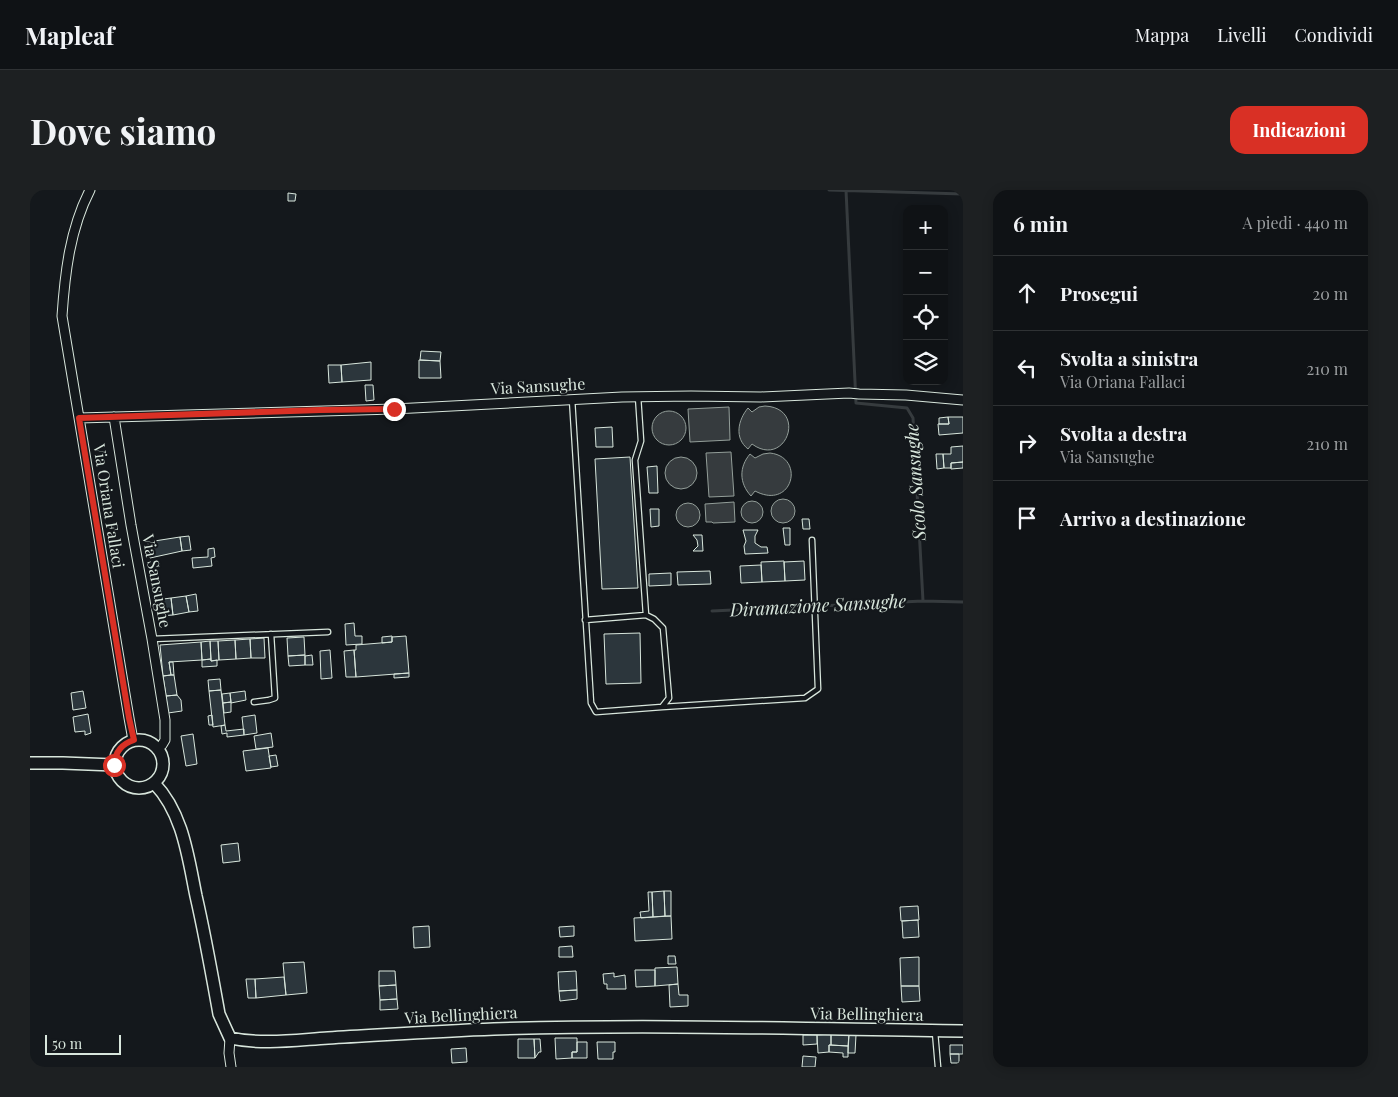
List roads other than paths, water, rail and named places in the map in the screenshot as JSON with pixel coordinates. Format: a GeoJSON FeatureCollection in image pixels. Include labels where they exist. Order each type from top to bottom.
{"type":"FeatureCollection","features":[{"type":"Feature","properties":{"kind":"street","name":"Via Oriana Fallaci"},"geometry":{"type":"LineString","coordinates":[[90,190],[75,225],[65,276],[62,316],[125,698],[134,740]]}},
{"type":"Feature","properties":{"kind":"street","name":"Via Sansughe"},"geometry":{"type":"LineString","coordinates":[[79,418],[394,409],[638,396],[760,397],[854,394],[906,395],[963,400]]}},
{"type":"Feature","properties":{"kind":"street","name":"Via Sansughe"},"geometry":{"type":"LineString","coordinates":[[114,417],[165,720],[166,740],[158,748]]}},
{"type":"Feature","properties":{"kind":"street"},"geometry":{"type":"LineString","coordinates":[[134,740],[142,740],[151,742],[158,748],[163,766],[160,775],[150,785],[139,788],[129,786],[117,775],[114,765],[116,754],[123,745],[134,740]]}},
{"type":"Feature","properties":{"kind":"street"},"geometry":{"type":"LineString","coordinates":[[30,763],[114,765]]}},
{"type":"Feature","properties":{"kind":"street"},"geometry":{"type":"LineString","coordinates":[[154,782],[172,808],[184,840],[219,1014],[230,1038],[229,1053],[231,1067]]}},
{"type":"Feature","properties":{"kind":"street","name":"Via Bellinghiera"},"geometry":{"type":"LineString","coordinates":[[230,1038],[246,1041],[285,1041],[492,1029],[667,1027],[963,1032]]}},
{"type":"Feature","properties":{"kind":"lane"},"geometry":{"type":"LineString","coordinates":[[638,396],[641,441],[635,460],[646,615]]}},
{"type":"Feature","properties":{"kind":"lane"},"geometry":{"type":"LineString","coordinates":[[572,399],[590,702],[596,712],[805,698],[818,689],[812,540]]}},
{"type":"Feature","properties":{"kind":"lane"},"geometry":{"type":"LineString","coordinates":[[585,620],[646,615],[654,619],[663,628],[669,698],[662,707]]}},
{"type":"Feature","properties":{"kind":"lane"},"geometry":{"type":"LineString","coordinates":[[152,639],[328,632]]}},
{"type":"Feature","properties":{"kind":"lane"},"geometry":{"type":"LineString","coordinates":[[254,702],[275,698],[271,634]]}},
{"type":"Feature","properties":{"kind":"lane"},"geometry":{"type":"LineString","coordinates":[[935,1031],[938,1067]]}},
{"type":"Feature","properties":{"kind":"waterway","name":"Diramazione Sansughe"},"geometry":{"type":"LineString","coordinates":[[829,190],[963,194]]}},
{"type":"Feature","properties":{"kind":"waterway","name":"Scolo Sansughe"},"geometry":{"type":"LineString","coordinates":[[846,190],[856,403],[907,408],[913,418],[923,601],[963,602]]}},
{"type":"Feature","properties":{"kind":"waterway","name":"Diramazione Sansughe"},"geometry":{"type":"LineString","coordinates":[[712,611],[923,601]]}}]}
